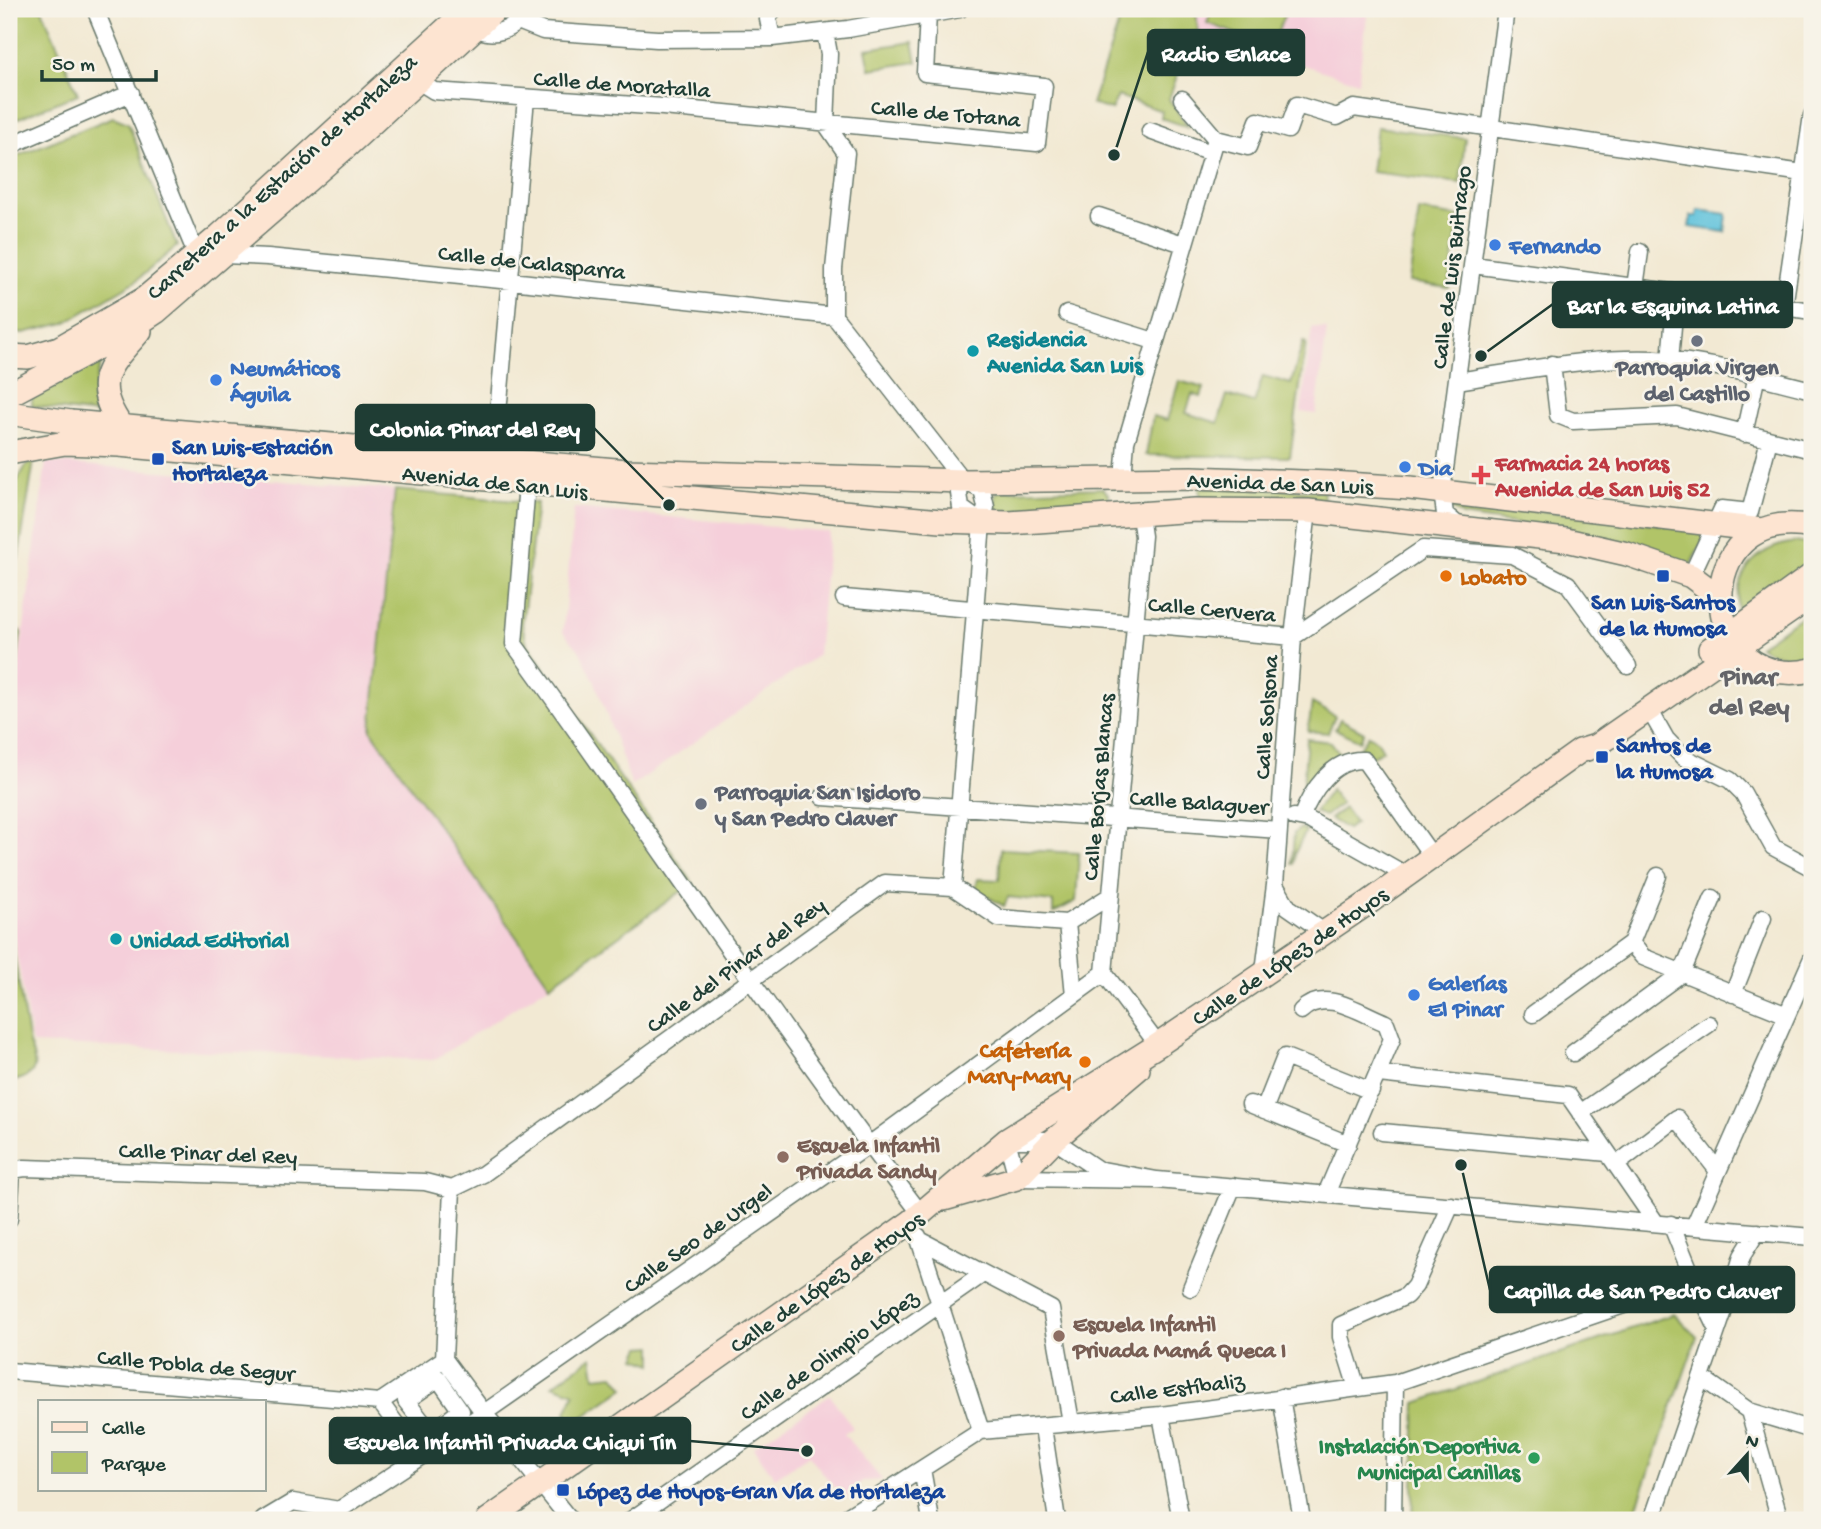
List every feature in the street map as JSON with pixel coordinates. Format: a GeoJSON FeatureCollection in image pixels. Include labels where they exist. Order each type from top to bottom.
{"type":"FeatureCollection","features":[{"type":"Feature","properties":{"kind":"street"},"geometry":{"type":"LineString","coordinates":[[95,9],[197,256]]}},
{"type":"Feature","properties":{"kind":"street","name":"Carretera a la Estación de Hortaleza"},"geometry":{"type":"LineString","coordinates":[[9,356],[28,357],[59,348],[144,299],[197,256],[466,15],[496,9]]}},
{"type":"Feature","properties":{"kind":"street"},"geometry":{"type":"LineString","coordinates":[[772,38],[768,19],[773,9]]}},
{"type":"Feature","properties":{"kind":"street"},"geometry":{"type":"LineString","coordinates":[[466,15],[498,32],[521,15],[543,31],[657,39],[772,38],[825,32],[960,9]]}},
{"type":"Feature","properties":{"kind":"street","name":"Calle de Luis Buitrago"},"geometry":{"type":"LineString","coordinates":[[1442,492],[1506,9]]}},
{"type":"Feature","properties":{"kind":"street","name":"Carretera a la Estación de Hortaleza"},"geometry":{"type":"LineString","coordinates":[[12,397],[156,312],[224,255],[418,81],[466,15]]}},
{"type":"Feature","properties":{"kind":"street","name":"Calle de Totana"},"geometry":{"type":"LineString","coordinates":[[826,124],[1037,143],[1044,86],[925,73],[928,15]]}},
{"type":"Feature","properties":{"kind":"street"},"geometry":{"type":"LineString","coordinates":[[825,32],[829,54],[826,124],[846,153],[834,269],[834,316],[963,481],[982,491],[986,507],[982,523],[953,887],[999,918],[1067,923],[1110,896]]}},
{"type":"Feature","properties":{"kind":"street","name":"Calle de Moratalla"},"geometry":{"type":"LineString","coordinates":[[418,81],[434,91],[663,107],[826,124]]}},
{"type":"Feature","properties":{"kind":"street"},"geometry":{"type":"LineString","coordinates":[[9,146],[131,93]]}},
{"type":"Feature","properties":{"kind":"street"},"geometry":{"type":"LineString","coordinates":[[494,458],[526,98]]}},
{"type":"Feature","properties":{"kind":"street"},"geometry":{"type":"LineString","coordinates":[[1123,478],[1126,442],[1213,146],[1182,99]]}},
{"type":"Feature","properties":{"kind":"street"},"geometry":{"type":"LineString","coordinates":[[1150,131],[1213,146],[1248,147],[1258,121],[1289,130],[1297,105],[1338,117],[1354,107],[1803,173]]}},
{"type":"Feature","properties":{"kind":"street"},"geometry":{"type":"LineString","coordinates":[[1784,307],[1805,223],[1803,173],[1812,116]]}},
{"type":"Feature","properties":{"kind":"street"},"geometry":{"type":"LineString","coordinates":[[1099,216],[1184,244]]}},
{"type":"Feature","properties":{"kind":"street"},"geometry":{"type":"LineString","coordinates":[[1635,287],[1640,252]]}},
{"type":"Feature","properties":{"kind":"street","name":"Calle de Calasparra"},"geometry":{"type":"LineString","coordinates":[[224,255],[511,281],[834,316]]}},
{"type":"Feature","properties":{"kind":"street"},"geometry":{"type":"LineString","coordinates":[[1472,265],[1812,311]]}},
{"type":"Feature","properties":{"kind":"street"},"geometry":{"type":"LineString","coordinates":[[1670,360],[1676,293]]}},
{"type":"Feature","properties":{"kind":"street","name":"Carretera a la Estación de Hortaleza"},"geometry":{"type":"LineString","coordinates":[[121,426],[108,406],[104,393],[105,379],[110,365],[156,312]]}},
{"type":"Feature","properties":{"kind":"street"},"geometry":{"type":"LineString","coordinates":[[1067,314],[1154,341]]}},
{"type":"Feature","properties":{"kind":"street"},"geometry":{"type":"LineString","coordinates":[[1458,381],[1552,364],[1670,360],[1757,375],[1812,390]]}},
{"type":"Feature","properties":{"kind":"street"},"geometry":{"type":"LineString","coordinates":[[1552,364],[1558,415],[1573,421],[1677,416],[1812,450]]}},
{"type":"Feature","properties":{"kind":"street"},"geometry":{"type":"LineString","coordinates":[[1744,434],[1757,375]]}},
{"type":"Feature","properties":{"kind":"street"},"geometry":{"type":"LineString","coordinates":[[9,446],[12,397]]}},
{"type":"Feature","properties":{"kind":"street","name":"Avenida de San Luis"},"geometry":{"type":"LineString","coordinates":[[12,397],[121,426],[627,471],[963,481],[1123,478],[1330,483],[1442,492],[1762,530]]}},
{"type":"Feature","properties":{"kind":"street"},"geometry":{"type":"LineString","coordinates":[[1691,576],[1722,509],[1750,512],[1769,440]]}},
{"type":"Feature","properties":{"kind":"street","name":"Avenida de San Luis"},"geometry":{"type":"LineString","coordinates":[[9,453],[65,443],[119,444],[627,494],[982,523],[1140,516],[1195,510],[1308,510],[1458,525],[1627,554],[1691,576],[1719,597]]}},
{"type":"Feature","properties":{"kind":"street"},"geometry":{"type":"LineString","coordinates":[[963,481],[959,493],[961,508],[982,523]]}},
{"type":"Feature","properties":{"kind":"street"},"geometry":{"type":"LineString","coordinates":[[1442,492],[1445,514],[1458,525]]}},
{"type":"Feature","properties":{"kind":"street"},"geometry":{"type":"LineString","coordinates":[[526,496],[513,644],[922,1219],[983,1274],[1051,1309],[1071,1422]]}},
{"type":"Feature","properties":{"kind":"street","name":"Calle Solsona"},"geometry":{"type":"LineString","coordinates":[[1264,971],[1275,885],[1293,637],[1308,510]]}},
{"type":"Feature","properties":{"kind":"street","name":"Calle Borjas Blancas"},"geometry":{"type":"LineString","coordinates":[[1104,973],[1143,536],[1140,516]]}},
{"type":"Feature","properties":{"kind":"street"},"geometry":{"type":"LineString","coordinates":[[1808,678],[1766,667],[1733,641],[1721,616],[1719,597],[1721,580],[1732,557],[1748,539],[1762,530],[1793,523],[1812,527]]}},
{"type":"Feature","properties":{"kind":"street"},"geometry":{"type":"LineString","coordinates":[[1523,560],[1534,536]]}},
{"type":"Feature","properties":{"kind":"street","name":"Calle Cervera"},"geometry":{"type":"LineString","coordinates":[[844,598],[1293,637],[1423,549],[1512,555],[1568,584],[1628,666]]}},
{"type":"Feature","properties":{"kind":"street"},"geometry":{"type":"LineString","coordinates":[[1580,751],[1596,746],[1649,709],[1812,575]]}},
{"type":"Feature","properties":{"kind":"street"},"geometry":{"type":"LineString","coordinates":[[1580,751],[1590,737],[1733,641],[1812,596]]}},
{"type":"Feature","properties":{"kind":"street"},"geometry":{"type":"LineString","coordinates":[[1649,709],[1666,739],[1683,757],[1730,780],[1743,793],[1773,847],[1812,868]]}},
{"type":"Feature","properties":{"kind":"street","name":"Calle de López de Hoyos"},"geometry":{"type":"LineString","coordinates":[[488,1520],[922,1219],[1007,1140],[1158,1045],[1406,875],[1580,751]]}},
{"type":"Feature","properties":{"kind":"street"},"geometry":{"type":"LineString","coordinates":[[1301,818],[1311,793],[1322,780],[1352,760],[1364,760],[1432,856]]}},
{"type":"Feature","properties":{"kind":"street","name":"Calle Balaguer"},"geometry":{"type":"LineString","coordinates":[[823,797],[1119,818],[1280,822]]}},
{"type":"Feature","properties":{"kind":"street","name":"Calle de López de Hoyos"},"geometry":{"type":"LineString","coordinates":[[1280,822],[1301,818],[1309,820],[1406,875]]}},
{"type":"Feature","properties":{"kind":"street"},"geometry":{"type":"LineString","coordinates":[[1533,1014],[1631,943],[1658,876]]}},
{"type":"Feature","properties":{"kind":"street","name":"Calle del Pinar del Rey"},"geometry":{"type":"LineString","coordinates":[[452,1189],[483,1174],[885,883],[953,887]]}},
{"type":"Feature","properties":{"kind":"street"},"geometry":{"type":"LineString","coordinates":[[1275,885],[1288,907],[1324,932]]}},
{"type":"Feature","properties":{"kind":"street"},"geometry":{"type":"LineString","coordinates":[[1573,1053],[1682,973],[1713,898]]}},
{"type":"Feature","properties":{"kind":"street"},"geometry":{"type":"LineString","coordinates":[[1733,994],[1763,918]]}},
{"type":"Feature","properties":{"kind":"street"},"geometry":{"type":"LineString","coordinates":[[1067,923],[1074,995]]}},
{"type":"Feature","properties":{"kind":"street"},"geometry":{"type":"LineString","coordinates":[[1631,943],[1643,957],[1787,1015]]}},
{"type":"Feature","properties":{"kind":"street"},"geometry":{"type":"LineString","coordinates":[[1694,1226],[1812,958]]}},
{"type":"Feature","properties":{"kind":"street"},"geometry":{"type":"LineString","coordinates":[[922,1219],[1017,1178],[1054,1140],[1134,1074],[1158,1045],[1104,973]]}},
{"type":"Feature","properties":{"kind":"street","name":"Calle Seo de Urgel"},"geometry":{"type":"LineString","coordinates":[[420,1458],[869,1145],[1104,973]]}},
{"type":"Feature","properties":{"kind":"street"},"geometry":{"type":"LineString","coordinates":[[1301,1011],[1310,1001],[1325,999],[1386,1023],[1392,1039],[1326,1194]]}},
{"type":"Feature","properties":{"kind":"street"},"geometry":{"type":"LineString","coordinates":[[1580,1113],[1709,1024]]}},
{"type":"Feature","properties":{"kind":"street"},"geometry":{"type":"LineString","coordinates":[[1348,1144],[1257,1107],[1285,1056],[1371,1091]]}},
{"type":"Feature","properties":{"kind":"street"},"geometry":{"type":"LineString","coordinates":[[1379,1074],[1568,1095],[1612,1159],[1663,1224],[1717,1328]]}},
{"type":"Feature","properties":{"kind":"street"},"geometry":{"type":"LineString","coordinates":[[1382,1132],[1612,1159],[1676,1118],[1718,1171]]}},
{"type":"Feature","properties":{"kind":"street"},"geometry":{"type":"LineString","coordinates":[[1017,1178],[1007,1140],[1054,1140],[1097,1169],[1157,1180]]}},
{"type":"Feature","properties":{"kind":"street","name":"Calle Pinar del Rey"},"geometry":{"type":"LineString","coordinates":[[9,1219],[12,1170],[25,1168],[425,1182],[452,1189]]}},
{"type":"Feature","properties":{"kind":"street"},"geometry":{"type":"LineString","coordinates":[[1017,1178],[1157,1180],[1812,1237]]}},
{"type":"Feature","properties":{"kind":"street"},"geometry":{"type":"LineString","coordinates":[[1191,1288],[1233,1186]]}},
{"type":"Feature","properties":{"kind":"street"},"geometry":{"type":"LineString","coordinates":[[452,1189],[444,1359],[570,1520]]}},
{"type":"Feature","properties":{"kind":"street"},"geometry":{"type":"LineString","coordinates":[[1357,1388],[1340,1336],[1341,1325],[1406,1296],[1415,1286],[1451,1205]]}},
{"type":"Feature","properties":{"kind":"street"},"geometry":{"type":"LineString","coordinates":[[922,1219],[940,1304],[981,1431]]}},
{"type":"Feature","properties":{"kind":"street"},"geometry":{"type":"LineString","coordinates":[[1652,1520],[1742,1256],[1757,1232]]}},
{"type":"Feature","properties":{"kind":"street","name":"Calle Estíbaliz"},"geometry":{"type":"LineString","coordinates":[[842,1520],[981,1431],[1161,1415],[1395,1383],[1694,1280],[1737,1273]]}},
{"type":"Feature","properties":{"kind":"street","name":"Calle de Olimpio López"},"geometry":{"type":"LineString","coordinates":[[637,1518],[983,1274]]}},
{"type":"Feature","properties":{"kind":"street"},"geometry":{"type":"LineString","coordinates":[[263,1520],[293,1502],[339,1510],[420,1458],[380,1402],[444,1359]]}},
{"type":"Feature","properties":{"kind":"street","name":"Calle Pobla de Segur"},"geometry":{"type":"LineString","coordinates":[[9,1371],[380,1402]]}},
{"type":"Feature","properties":{"kind":"street"},"geometry":{"type":"LineString","coordinates":[[438,1378],[461,1411],[457,1415],[431,1433],[406,1401],[438,1378]]}},
{"type":"Feature","properties":{"kind":"street"},"geometry":{"type":"LineString","coordinates":[[1702,1378],[1749,1411],[1812,1430]]}},
{"type":"Feature","properties":{"kind":"street"},"geometry":{"type":"LineString","coordinates":[[1393,1520],[1395,1383]]}},
{"type":"Feature","properties":{"kind":"street"},"geometry":{"type":"LineString","coordinates":[[1281,1397],[1302,1520]]}},
{"type":"Feature","properties":{"kind":"street"},"geometry":{"type":"LineString","coordinates":[[1749,1411],[1780,1520]]}},
{"type":"Feature","properties":{"kind":"street"},"geometry":{"type":"LineString","coordinates":[[1161,1415],[1181,1520]]}},
{"type":"Feature","properties":{"kind":"street"},"geometry":{"type":"LineString","coordinates":[[1043,1427],[1057,1520]]}},
{"type":"Feature","properties":{"kind":"street"},"geometry":{"type":"LineString","coordinates":[[922,1469],[931,1520]]}},
{"type":"Feature","properties":{"kind":"shaded area"},"geometry":{"type":"Polygon","coordinates":[[[1196,9],[1368,9],[1358,82],[1198,32],[1196,9]]]}},
{"type":"Feature","properties":{"kind":"shaded area"},"geometry":{"type":"Polygon","coordinates":[[[1312,327],[1327,329],[1316,414],[1301,412],[1312,327]]]}},
{"type":"Feature","properties":{"kind":"shaded area"},"geometry":{"type":"Polygon","coordinates":[[[46,462],[395,490],[371,730],[550,985],[434,1060],[32,1044],[9,909],[9,739],[46,462]]]}},
{"type":"Feature","properties":{"kind":"shaded area"},"geometry":{"type":"Polygon","coordinates":[[[574,508],[829,532],[818,655],[632,786],[595,682],[579,650],[563,632],[574,508]]]}},
{"type":"Feature","properties":{"kind":"shaded area"},"geometry":{"type":"Polygon","coordinates":[[[830,1395],[853,1428],[844,1434],[882,1480],[862,1481],[844,1500],[809,1455],[775,1478],[753,1447],[830,1395]]]}},
{"type":"Feature","properties":{"kind":"green space"},"geometry":{"type":"Polygon","coordinates":[[[9,9],[42,9],[78,94],[9,122],[9,9]]]}},
{"type":"Feature","properties":{"kind":"green space"},"geometry":{"type":"Polygon","coordinates":[[[1116,9],[1196,9],[1198,32],[1192,32],[1169,99],[1188,127],[1161,118],[1162,111],[1118,96],[1111,110],[1092,104],[1120,19],[1116,9]]]}},
{"type":"Feature","properties":{"kind":"green space"},"geometry":{"type":"Polygon","coordinates":[[[1212,9],[1273,9],[1285,13],[1272,47],[1207,23],[1212,9]]]}},
{"type":"Feature","properties":{"kind":"green space"},"geometry":{"type":"Polygon","coordinates":[[[913,42],[917,62],[870,69],[866,49],[913,42]]]}},
{"type":"Feature","properties":{"kind":"green space"},"geometry":{"type":"Polygon","coordinates":[[[113,117],[128,123],[177,246],[136,281],[65,323],[19,334],[9,327],[9,159],[113,117]]]}},
{"type":"Feature","properties":{"kind":"green space"},"geometry":{"type":"Polygon","coordinates":[[[1377,127],[1465,138],[1460,183],[1371,172],[1377,127]]]}},
{"type":"Feature","properties":{"kind":"green space"},"geometry":{"type":"Polygon","coordinates":[[[1419,211],[1459,217],[1449,288],[1409,282],[1419,211]]]}},
{"type":"Feature","properties":{"kind":"green space"},"geometry":{"type":"Polygon","coordinates":[[[1303,342],[1306,343],[1290,457],[1146,455],[1153,416],[1167,420],[1179,381],[1204,388],[1201,397],[1192,394],[1186,413],[1218,423],[1227,395],[1254,403],[1263,376],[1291,384],[1303,342]]]}},
{"type":"Feature","properties":{"kind":"green space"},"geometry":{"type":"Polygon","coordinates":[[[105,354],[96,384],[98,414],[32,406],[32,392],[105,354]]]}},
{"type":"Feature","properties":{"kind":"green space"},"geometry":{"type":"Polygon","coordinates":[[[34,461],[19,554],[17,561],[9,564],[9,495],[26,466],[34,461]]]}},
{"type":"Feature","properties":{"kind":"green space"},"geometry":{"type":"Polygon","coordinates":[[[1199,487],[1324,491],[1323,503],[1201,503],[1199,487]]]}},
{"type":"Feature","properties":{"kind":"green space"},"geometry":{"type":"Polygon","coordinates":[[[1103,488],[1109,495],[1107,506],[1004,513],[995,507],[996,493],[1004,491],[1103,488]]]}},
{"type":"Feature","properties":{"kind":"green space"},"geometry":{"type":"Polygon","coordinates":[[[395,490],[537,503],[522,625],[527,643],[693,883],[550,985],[371,730],[395,490]]]}},
{"type":"Feature","properties":{"kind":"green space"},"geometry":{"type":"Polygon","coordinates":[[[1454,501],[1709,530],[1690,565],[1565,531],[1463,516],[1452,509],[1454,501]]]}},
{"type":"Feature","properties":{"kind":"green space"},"geometry":{"type":"Polygon","coordinates":[[[1795,542],[1812,545],[1812,566],[1739,619],[1738,590],[1748,567],[1767,551],[1795,542]]]}},
{"type":"Feature","properties":{"kind":"green space"},"geometry":{"type":"Polygon","coordinates":[[[1812,609],[1812,657],[1784,657],[1759,646],[1812,609]]]}},
{"type":"Feature","properties":{"kind":"green space"},"geometry":{"type":"Polygon","coordinates":[[[9,630],[21,631],[9,723],[9,630]]]}},
{"type":"Feature","properties":{"kind":"green space"},"geometry":{"type":"Polygon","coordinates":[[[1312,703],[1335,716],[1328,733],[1308,731],[1312,703]]]}},
{"type":"Feature","properties":{"kind":"green space"},"geometry":{"type":"Polygon","coordinates":[[[1340,719],[1364,732],[1360,741],[1335,729],[1340,719]]]}},
{"type":"Feature","properties":{"kind":"green space"},"geometry":{"type":"Polygon","coordinates":[[[1369,735],[1378,741],[1383,750],[1369,758],[1359,749],[1369,735]]]}},
{"type":"Feature","properties":{"kind":"green space"},"geometry":{"type":"Polygon","coordinates":[[[1307,739],[1331,742],[1340,754],[1303,786],[1307,739]]]}},
{"type":"Feature","properties":{"kind":"green space"},"geometry":{"type":"Polygon","coordinates":[[[1331,790],[1341,804],[1325,816],[1314,812],[1331,790]]]}},
{"type":"Feature","properties":{"kind":"green space"},"geometry":{"type":"Polygon","coordinates":[[[1344,808],[1355,823],[1347,829],[1330,819],[1344,808]]]}},
{"type":"Feature","properties":{"kind":"green space"},"geometry":{"type":"Polygon","coordinates":[[[1301,828],[1306,831],[1292,864],[1294,833],[1301,828]]]}},
{"type":"Feature","properties":{"kind":"green space"},"geometry":{"type":"Polygon","coordinates":[[[1001,849],[1079,853],[1076,901],[1053,913],[1053,902],[1008,897],[1004,906],[975,890],[978,879],[999,880],[1001,849]]]}},
{"type":"Feature","properties":{"kind":"green space"},"geometry":{"type":"Polygon","coordinates":[[[9,927],[29,1044],[35,1063],[28,1076],[14,1081],[9,1089],[9,927]]]}},
{"type":"Feature","properties":{"kind":"green space","name":"Instalación Deportiva Municipal Canillas"},"geometry":{"type":"Polygon","coordinates":[[[1674,1314],[1697,1337],[1632,1520],[1412,1520],[1416,1403],[1674,1314]]]}},
{"type":"Feature","properties":{"kind":"green space"},"geometry":{"type":"Polygon","coordinates":[[[653,1346],[653,1364],[636,1358],[641,1347],[653,1346]]]}},
{"type":"Feature","properties":{"kind":"green space"},"geometry":{"type":"Polygon","coordinates":[[[592,1357],[595,1377],[614,1375],[624,1388],[573,1424],[566,1412],[575,1393],[553,1385],[592,1357]]]}},
{"type":"Feature","properties":{"kind":"water"},"geometry":{"type":"Polygon","coordinates":[[[1698,210],[1727,214],[1725,232],[1689,227],[1691,216],[1697,216],[1698,210]]]}},
{"type":"Feature","properties":{"kind":"place","name":"Radio Enlace"},"geometry":{"type":"Point","coordinates":[1114,155]}},
{"type":"Feature","properties":{"kind":"place","name":"Fernando"},"geometry":{"type":"Point","coordinates":[1495,245]}},
{"type":"Feature","properties":{"kind":"place","name":"Parroquia Virgen del Castillo"},"geometry":{"type":"Point","coordinates":[1697,341]}},
{"type":"Feature","properties":{"kind":"place","name":"Residencia Avenida San Luis"},"geometry":{"type":"Point","coordinates":[973,351]}},
{"type":"Feature","properties":{"kind":"place","name":"Bar la Esquina Latina"},"geometry":{"type":"Point","coordinates":[1481,356]}},
{"type":"Feature","properties":{"kind":"place","name":"Neumáticos Águila"},"geometry":{"type":"Point","coordinates":[216,380]}},
{"type":"Feature","properties":{"kind":"place","name":"San Luis-Estación Hortaleza"},"geometry":{"type":"Point","coordinates":[158,459]}},
{"type":"Feature","properties":{"kind":"place","name":"Dia"},"geometry":{"type":"Point","coordinates":[1405,467]}},
{"type":"Feature","properties":{"kind":"place","name":"Farmacia 24 horas Avenida de San Luis 52"},"geometry":{"type":"Point","coordinates":[1481,475]}},
{"type":"Feature","properties":{"kind":"place","name":"Colonia Pinar del Rey"},"geometry":{"type":"Point","coordinates":[669,505]}},
{"type":"Feature","properties":{"kind":"place","name":"Lobato"},"geometry":{"type":"Point","coordinates":[1446,576]}},
{"type":"Feature","properties":{"kind":"place","name":"San Luis-Santos de la Humosa"},"geometry":{"type":"Point","coordinates":[1663,576]}},
{"type":"Feature","properties":{"kind":"place","name":"Santos de la Humosa"},"geometry":{"type":"Point","coordinates":[1602,757]}},
{"type":"Feature","properties":{"kind":"place","name":"Parroquia San Isidoro y San Pedro Claver"},"geometry":{"type":"Point","coordinates":[701,804]}},
{"type":"Feature","properties":{"kind":"place","name":"Unidad Editorial"},"geometry":{"type":"Point","coordinates":[116,939]}},
{"type":"Feature","properties":{"kind":"place","name":"Galerías El Pinar"},"geometry":{"type":"Point","coordinates":[1414,995]}},
{"type":"Feature","properties":{"kind":"place","name":"Cafetería Mary-Mary"},"geometry":{"type":"Point","coordinates":[1085,1062]}},
{"type":"Feature","properties":{"kind":"place","name":"Escuela Infantil Privada Sandy"},"geometry":{"type":"Point","coordinates":[783,1157]}},
{"type":"Feature","properties":{"kind":"place","name":"Capilla de San Pedro Claver"},"geometry":{"type":"Point","coordinates":[1461,1165]}},
{"type":"Feature","properties":{"kind":"place","name":"Escuela Infantil Privada Mamá Queca I"},"geometry":{"type":"Point","coordinates":[1059,1336]}},
{"type":"Feature","properties":{"kind":"place","name":"Escuela Infantil Privada Chiqui Tin"},"geometry":{"type":"Point","coordinates":[807,1451]}},
{"type":"Feature","properties":{"kind":"place","name":"Instalación Deportiva Municipal Canillas"},"geometry":{"type":"Point","coordinates":[1534,1458]}},
{"type":"Feature","properties":{"kind":"place","name":"López de Hoyos-Gran Vía de Hortaleza"},"geometry":{"type":"Point","coordinates":[563,1490]}},
{"type":"Feature","properties":{"kind":"district","name":"Pinar del Rey"},"geometry":{"type":"Point","coordinates":[1749,690]}}]}
